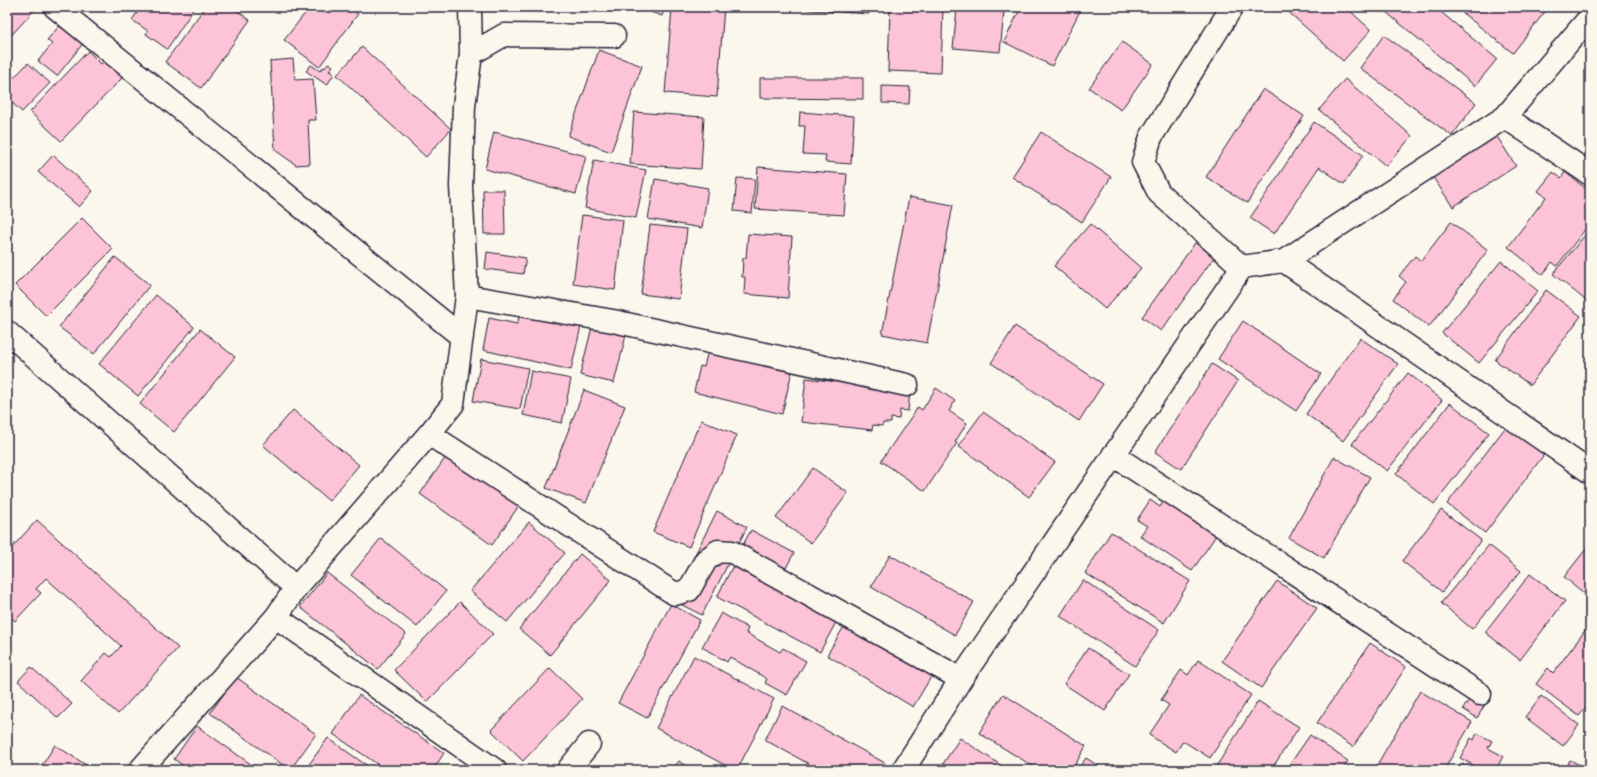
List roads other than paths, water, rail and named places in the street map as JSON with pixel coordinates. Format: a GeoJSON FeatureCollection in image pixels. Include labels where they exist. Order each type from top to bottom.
{"type":"FeatureCollection","features":[{"type":"Feature","properties":{"kind":"street"},"geometry":{"type":"LineString","coordinates":[[55,7],[462,337]]}},
{"type":"Feature","properties":{"kind":"street"},"geometry":{"type":"LineString","coordinates":[[140,770],[276,617],[296,588],[430,434],[453,404],[467,296],[461,186],[464,106],[471,54],[470,7]]}},
{"type":"Feature","properties":{"kind":"street"},"geometry":{"type":"LineString","coordinates":[[1232,7],[1151,137],[1143,162],[1159,193],[1242,267]]}},
{"type":"Feature","properties":{"kind":"street"},"geometry":{"type":"LineString","coordinates":[[903,770],[961,679],[1242,267],[1284,261],[1506,118],[1590,17]]}},
{"type":"Feature","properties":{"kind":"street"},"geometry":{"type":"LineString","coordinates":[[471,54],[504,36],[614,36]]}},
{"type":"Feature","properties":{"kind":"street"},"geometry":{"type":"LineString","coordinates":[[1506,118],[1590,174]]}},
{"type":"Feature","properties":{"kind":"street"},"geometry":{"type":"LineString","coordinates":[[1284,261],[1590,472]]}},
{"type":"Feature","properties":{"kind":"street"},"geometry":{"type":"LineString","coordinates":[[467,296],[613,322],[907,385]]}},
{"type":"Feature","properties":{"kind":"street"},"geometry":{"type":"LineString","coordinates":[[7,332],[296,588]]}},
{"type":"Feature","properties":{"kind":"street"},"geometry":{"type":"LineString","coordinates":[[430,434],[675,594],[689,590],[706,560],[718,551],[732,552],[961,679]]}},
{"type":"Feature","properties":{"kind":"street"},"geometry":{"type":"LineString","coordinates":[[1113,455],[1480,694]]}},
{"type":"Feature","properties":{"kind":"street"},"geometry":{"type":"LineString","coordinates":[[276,617],[495,770]]}},
{"type":"Feature","properties":{"kind":"street"},"geometry":{"type":"LineString","coordinates":[[568,770],[589,744]]}}]}
